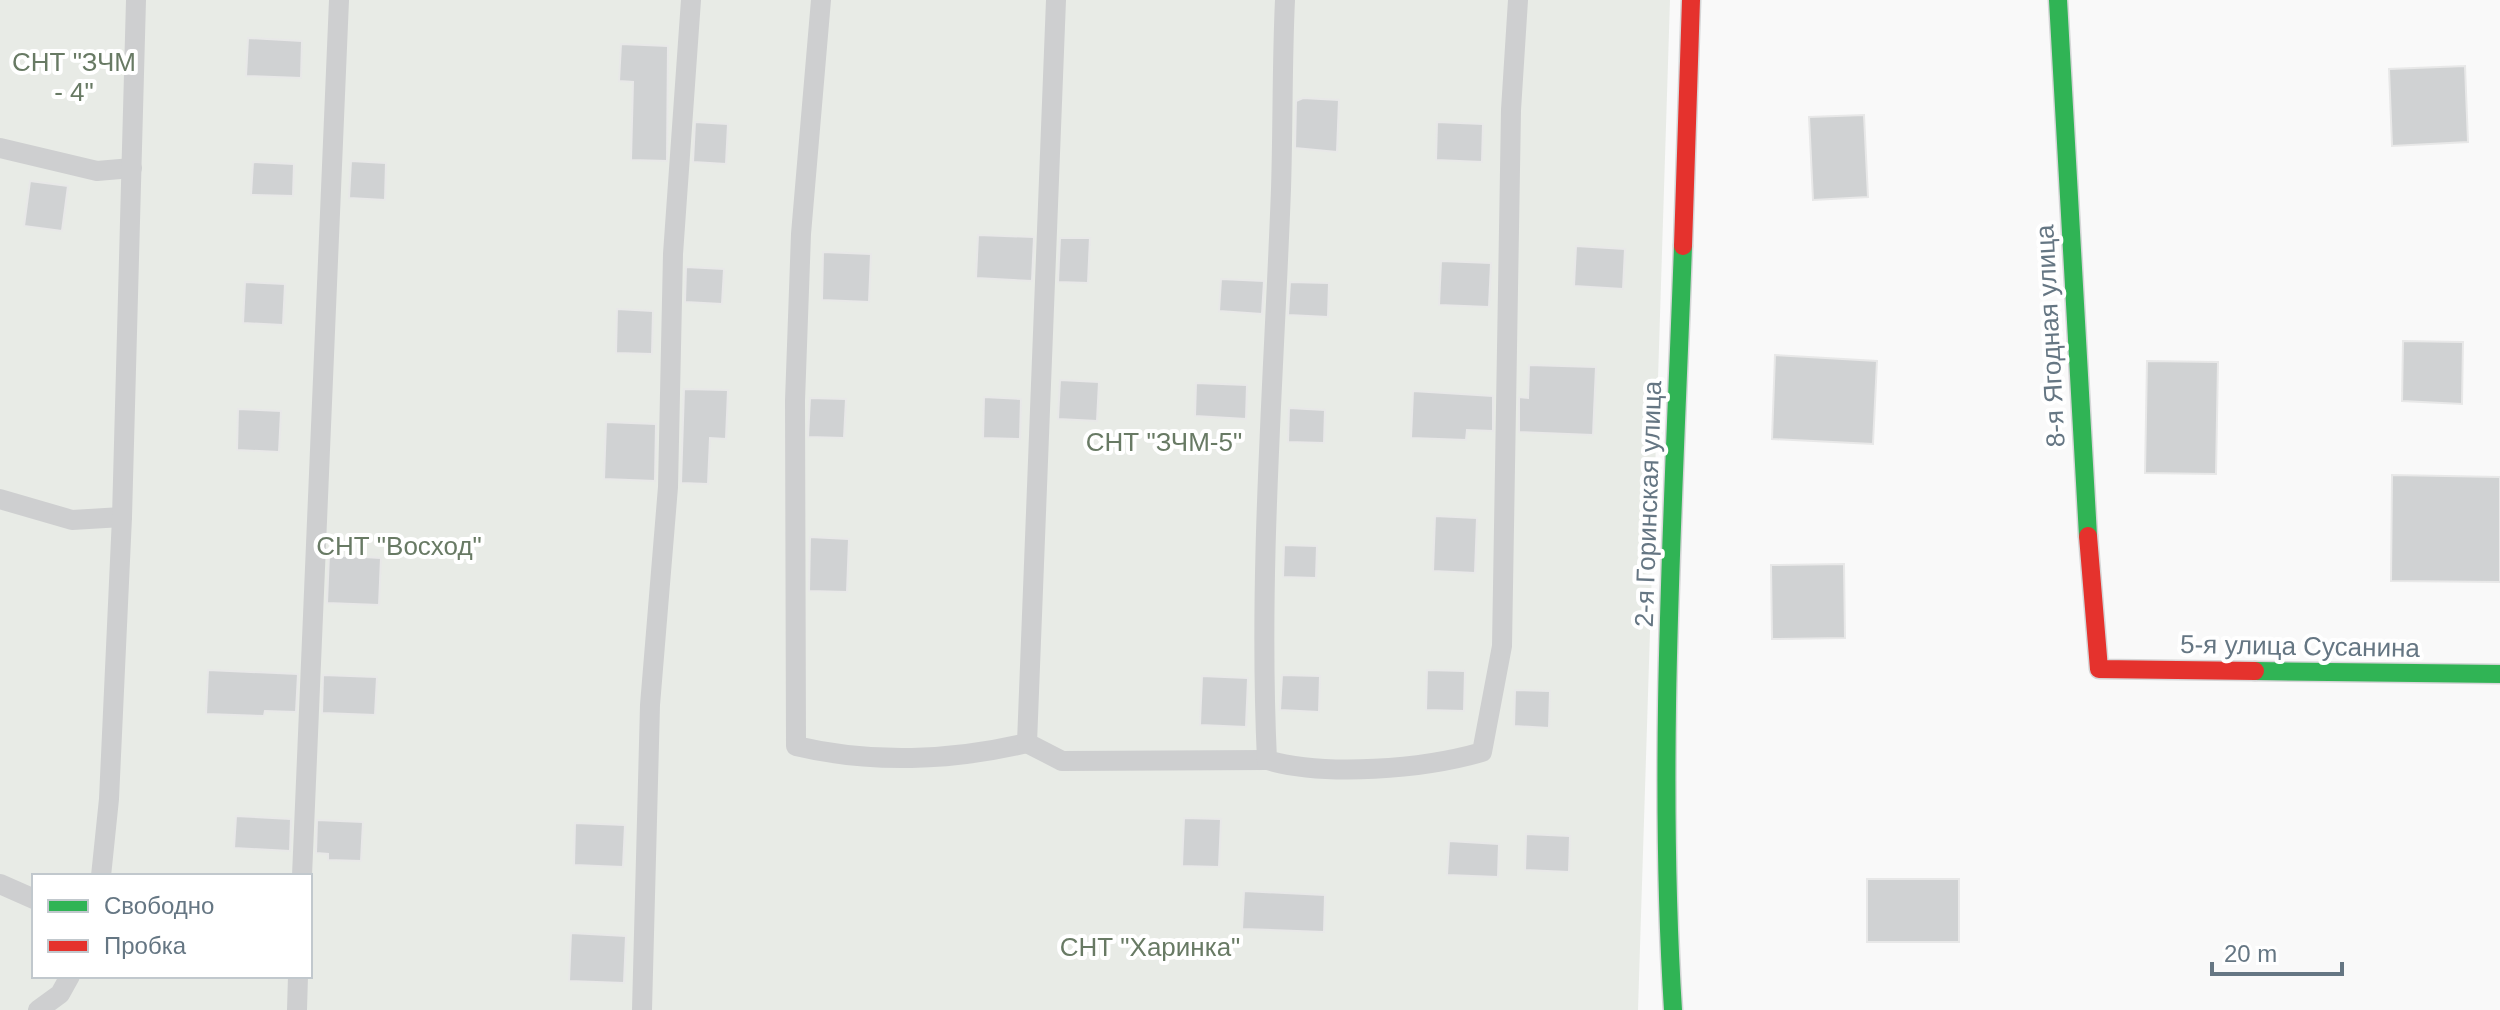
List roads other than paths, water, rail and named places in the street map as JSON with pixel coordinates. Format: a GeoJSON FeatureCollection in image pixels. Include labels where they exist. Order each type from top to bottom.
{"type":"FeatureCollection","features":[{"type":"Feature","properties":{"kind":"street","name":"2-я Горинская улица"},"geometry":{"type":"LineString","coordinates":[[1673,1010],[1667,915],[1666,731],[1691,0]]}},
{"type":"Feature","properties":{"kind":"street","name":"8-я Ягодная улица"},"geometry":{"type":"LineString","coordinates":[[2058,0],[2083,472],[2099,669]]}},
{"type":"Feature","properties":{"kind":"street","name":"5-я улица Сусанина"},"geometry":{"type":"LineString","coordinates":[[2099,669],[2500,674]]}},
{"type":"Feature","properties":{"kind":"lane"},"geometry":{"type":"LineString","coordinates":[[101,874],[109,799],[122,517],[136,0]]}},
{"type":"Feature","properties":{"kind":"lane"},"geometry":{"type":"LineString","coordinates":[[302,874],[339,0]]}},
{"type":"Feature","properties":{"kind":"lane"},"geometry":{"type":"LineString","coordinates":[[642,1010],[650,705],[668,487],[673,254],[691,0]]}},
{"type":"Feature","properties":{"kind":"lane"},"geometry":{"type":"LineString","coordinates":[[821,0],[801,234],[795,401],[796,746],[833,755],[886,758],[992,752],[1027,743],[1062,761],[1267,760],[1294,768],[1446,762],[1482,752],[1493,709],[1502,646],[1511,110],[1518,0]]}},
{"type":"Feature","properties":{"kind":"lane"},"geometry":{"type":"LineString","coordinates":[[1027,743],[1056,0]]}},
{"type":"Feature","properties":{"kind":"lane"},"geometry":{"type":"LineString","coordinates":[[1267,760],[1263,563],[1281,189],[1285,0]]}},
{"type":"Feature","properties":{"kind":"lane"},"geometry":{"type":"LineString","coordinates":[[0,148],[97,171],[132,168]]}},
{"type":"Feature","properties":{"kind":"lane"},"geometry":{"type":"LineString","coordinates":[[0,499],[72,520],[122,517]]}},
{"type":"Feature","properties":{"kind":"lane"},"geometry":{"type":"LineString","coordinates":[[0,884],[32,898]]}},
{"type":"Feature","properties":{"kind":"lane"},"geometry":{"type":"LineString","coordinates":[[38,1010],[60,994],[69,978]]}},
{"type":"Feature","properties":{"kind":"lane"},"geometry":{"type":"LineString","coordinates":[[297,1010],[298,978]]}},
{"type":"Feature","properties":{"kind":"park label","name":"СНТ \"ЗЧМ - 4\""},"geometry":{"type":"Point","coordinates":[74,77]}},
{"type":"Feature","properties":{"kind":"park label","name":"СНТ \"ЗЧМ-5\""},"geometry":{"type":"Point","coordinates":[1164,442]}},
{"type":"Feature","properties":{"kind":"park label","name":"СНТ \"Восход\""},"geometry":{"type":"Point","coordinates":[399,546]}},
{"type":"Feature","properties":{"kind":"park label","name":"СНТ \"Харинка\""},"geometry":{"type":"Point","coordinates":[1150,947]}}]}
